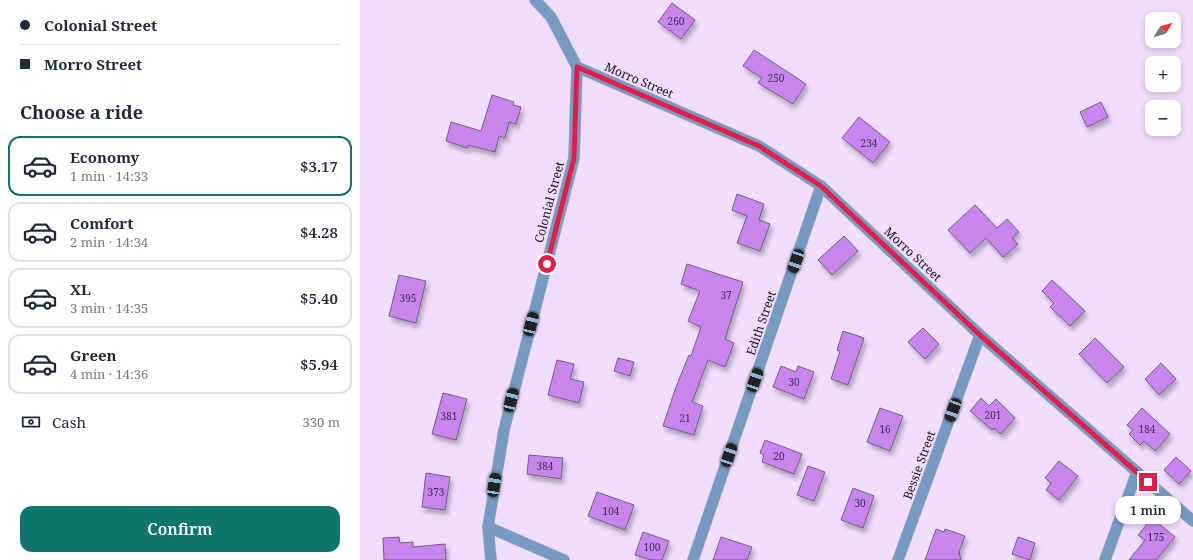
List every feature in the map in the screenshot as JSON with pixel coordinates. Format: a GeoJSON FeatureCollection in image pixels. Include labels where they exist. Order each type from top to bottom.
{"type":"FeatureCollection","features":[{"type":"Feature","properties":{"kind":"street","name":"Colonial Street"},"geometry":{"type":"LineString","coordinates":[[491,560],[488,527],[504,430],[574,158],[577,67],[552,17],[535,0]]}},
{"type":"Feature","properties":{"kind":"street","name":"Morro Street"},"geometry":{"type":"LineString","coordinates":[[577,67],[759,146],[821,186],[980,335],[1193,521]]}},
{"type":"Feature","properties":{"kind":"street","name":"Edith Street"},"geometry":{"type":"LineString","coordinates":[[693,560],[821,186]]}},
{"type":"Feature","properties":{"kind":"street","name":"Bessie Street"},"geometry":{"type":"LineString","coordinates":[[898,560],[980,335]]}},
{"type":"Feature","properties":{"kind":"street"},"geometry":{"type":"LineString","coordinates":[[1105,560],[1137,472]]}},
{"type":"Feature","properties":{"kind":"street"},"geometry":{"type":"LineString","coordinates":[[488,527],[564,560]]}},
{"type":"Feature","properties":{"kind":"building"},"geometry":{"type":"Polygon","coordinates":[[[672,3],[695,20],[681,39],[658,22],[672,3]]]}},
{"type":"Feature","properties":{"kind":"building"},"geometry":{"type":"Polygon","coordinates":[[[754,50],[806,84],[793,104],[758,83],[762,78],[743,66],[754,50]]]}},
{"type":"Feature","properties":{"kind":"building"},"geometry":{"type":"Polygon","coordinates":[[[492,95],[514,102],[513,105],[521,107],[516,124],[509,122],[505,138],[499,136],[495,152],[468,145],[467,148],[446,141],[451,122],[481,131],[492,95]]]}},
{"type":"Feature","properties":{"kind":"building"},"geometry":{"type":"Polygon","coordinates":[[[1101,102],[1108,117],[1087,127],[1080,112],[1101,102]]]}},
{"type":"Feature","properties":{"kind":"building"},"geometry":{"type":"Polygon","coordinates":[[[859,117],[890,142],[873,163],[842,138],[859,117]]]}},
{"type":"Feature","properties":{"kind":"building"},"geometry":{"type":"Polygon","coordinates":[[[737,194],[764,204],[759,220],[770,224],[760,251],[737,243],[747,216],[732,210],[737,194]]]}},
{"type":"Feature","properties":{"kind":"building"},"geometry":{"type":"Polygon","coordinates":[[[975,205],[997,228],[1007,219],[1019,232],[1012,238],[1018,244],[1003,257],[986,238],[970,253],[948,230],[975,205]]]}},
{"type":"Feature","properties":{"kind":"building"},"geometry":{"type":"Polygon","coordinates":[[[844,236],[858,251],[832,275],[818,260],[844,236]]]}},
{"type":"Feature","properties":{"kind":"building"},"geometry":{"type":"Polygon","coordinates":[[[687,264],[743,282],[725,339],[734,343],[725,367],[708,360],[692,402],[703,406],[694,435],[663,426],[676,387],[689,355],[691,356],[701,327],[688,321],[700,291],[681,284],[687,264]]]}},
{"type":"Feature","properties":{"kind":"building"},"geometry":{"type":"Polygon","coordinates":[[[399,275],[426,281],[416,323],[389,316],[399,275]]]}},
{"type":"Feature","properties":{"kind":"building"},"geometry":{"type":"Polygon","coordinates":[[[1052,280],[1085,311],[1070,326],[1050,307],[1054,303],[1042,291],[1052,280]]]}},
{"type":"Feature","properties":{"kind":"building"},"geometry":{"type":"Polygon","coordinates":[[[923,328],[939,344],[925,359],[908,342],[923,328]]]}},
{"type":"Feature","properties":{"kind":"building"},"geometry":{"type":"Polygon","coordinates":[[[843,331],[864,338],[848,385],[831,379],[840,351],[837,350],[843,331]]]}},
{"type":"Feature","properties":{"kind":"building"},"geometry":{"type":"Polygon","coordinates":[[[1095,338],[1124,367],[1107,383],[1079,354],[1095,338]]]}},
{"type":"Feature","properties":{"kind":"building"},"geometry":{"type":"Polygon","coordinates":[[[618,358],[634,362],[630,376],[614,371],[618,358]]]}},
{"type":"Feature","properties":{"kind":"building"},"geometry":{"type":"Polygon","coordinates":[[[557,360],[574,364],[570,379],[584,382],[579,403],[548,395],[557,360]]]}},
{"type":"Feature","properties":{"kind":"building"},"geometry":{"type":"Polygon","coordinates":[[[1161,363],[1176,379],[1159,395],[1145,379],[1161,363]]]}},
{"type":"Feature","properties":{"kind":"building"},"geometry":{"type":"Polygon","coordinates":[[[781,366],[796,372],[798,366],[814,372],[804,399],[773,387],[781,366]]]}},
{"type":"Feature","properties":{"kind":"building"},"geometry":{"type":"Polygon","coordinates":[[[443,393],[467,399],[456,440],[432,434],[443,393]]]}},
{"type":"Feature","properties":{"kind":"building"},"geometry":{"type":"Polygon","coordinates":[[[981,398],[989,406],[996,399],[1015,418],[1001,434],[994,428],[992,430],[970,411],[981,398]]]}},
{"type":"Feature","properties":{"kind":"building"},"geometry":{"type":"Polygon","coordinates":[[[880,408],[903,416],[890,451],[867,442],[880,408]]]}},
{"type":"Feature","properties":{"kind":"building"},"geometry":{"type":"Polygon","coordinates":[[[1142,408],[1170,434],[1155,451],[1144,441],[1140,445],[1129,434],[1133,430],[1127,425],[1142,408]]]}},
{"type":"Feature","properties":{"kind":"building"},"geometry":{"type":"Polygon","coordinates":[[[765,440],[802,454],[794,474],[762,462],[764,455],[760,453],[765,440]]]}},
{"type":"Feature","properties":{"kind":"building"},"geometry":{"type":"Polygon","coordinates":[[[529,455],[563,458],[561,479],[527,474],[529,455]]]}},
{"type":"Feature","properties":{"kind":"building"},"geometry":{"type":"Polygon","coordinates":[[[1176,457],[1191,471],[1179,484],[1164,470],[1176,457]]]}},
{"type":"Feature","properties":{"kind":"building"},"geometry":{"type":"Polygon","coordinates":[[[1059,461],[1078,476],[1059,500],[1046,490],[1051,483],[1045,478],[1059,461]]]}},
{"type":"Feature","properties":{"kind":"building"},"geometry":{"type":"Polygon","coordinates":[[[808,466],[825,472],[814,501],[797,495],[808,466]]]}},
{"type":"Feature","properties":{"kind":"building"},"geometry":{"type":"Polygon","coordinates":[[[426,473],[450,477],[445,510],[422,507],[426,473]]]}},
{"type":"Feature","properties":{"kind":"building"},"geometry":{"type":"Polygon","coordinates":[[[853,488],[874,496],[863,528],[841,520],[853,488]]]}},
{"type":"Feature","properties":{"kind":"building"},"geometry":{"type":"Polygon","coordinates":[[[597,492],[634,505],[625,530],[588,516],[597,492]]]}},
{"type":"Feature","properties":{"kind":"building"},"geometry":{"type":"Polygon","coordinates":[[[1152,518],[1175,537],[1156,560],[1129,560],[1145,540],[1138,535],[1152,518]]]}},
{"type":"Feature","properties":{"kind":"building"},"geometry":{"type":"Polygon","coordinates":[[[936,529],[944,532],[945,529],[965,536],[959,552],[961,560],[925,560],[936,529]]]}},
{"type":"Feature","properties":{"kind":"building"},"geometry":{"type":"Polygon","coordinates":[[[643,532],[669,541],[662,560],[651,560],[635,555],[643,532]]]}},
{"type":"Feature","properties":{"kind":"building"},"geometry":{"type":"Polygon","coordinates":[[[399,537],[400,543],[413,542],[413,547],[445,544],[446,560],[384,560],[383,538],[399,537]]]}},
{"type":"Feature","properties":{"kind":"building"},"geometry":{"type":"Polygon","coordinates":[[[721,537],[752,547],[747,560],[713,560],[721,537]]]}},
{"type":"Feature","properties":{"kind":"building"},"geometry":{"type":"Polygon","coordinates":[[[1018,537],[1035,543],[1030,560],[1012,554],[1018,537]]]}},
{"type":"Feature","properties":{"kind":"route"},"geometry":{"type":"LineString","coordinates":[[547,264],[574,158],[577,67],[759,146],[821,186],[980,335],[1148,482]]}}]}
